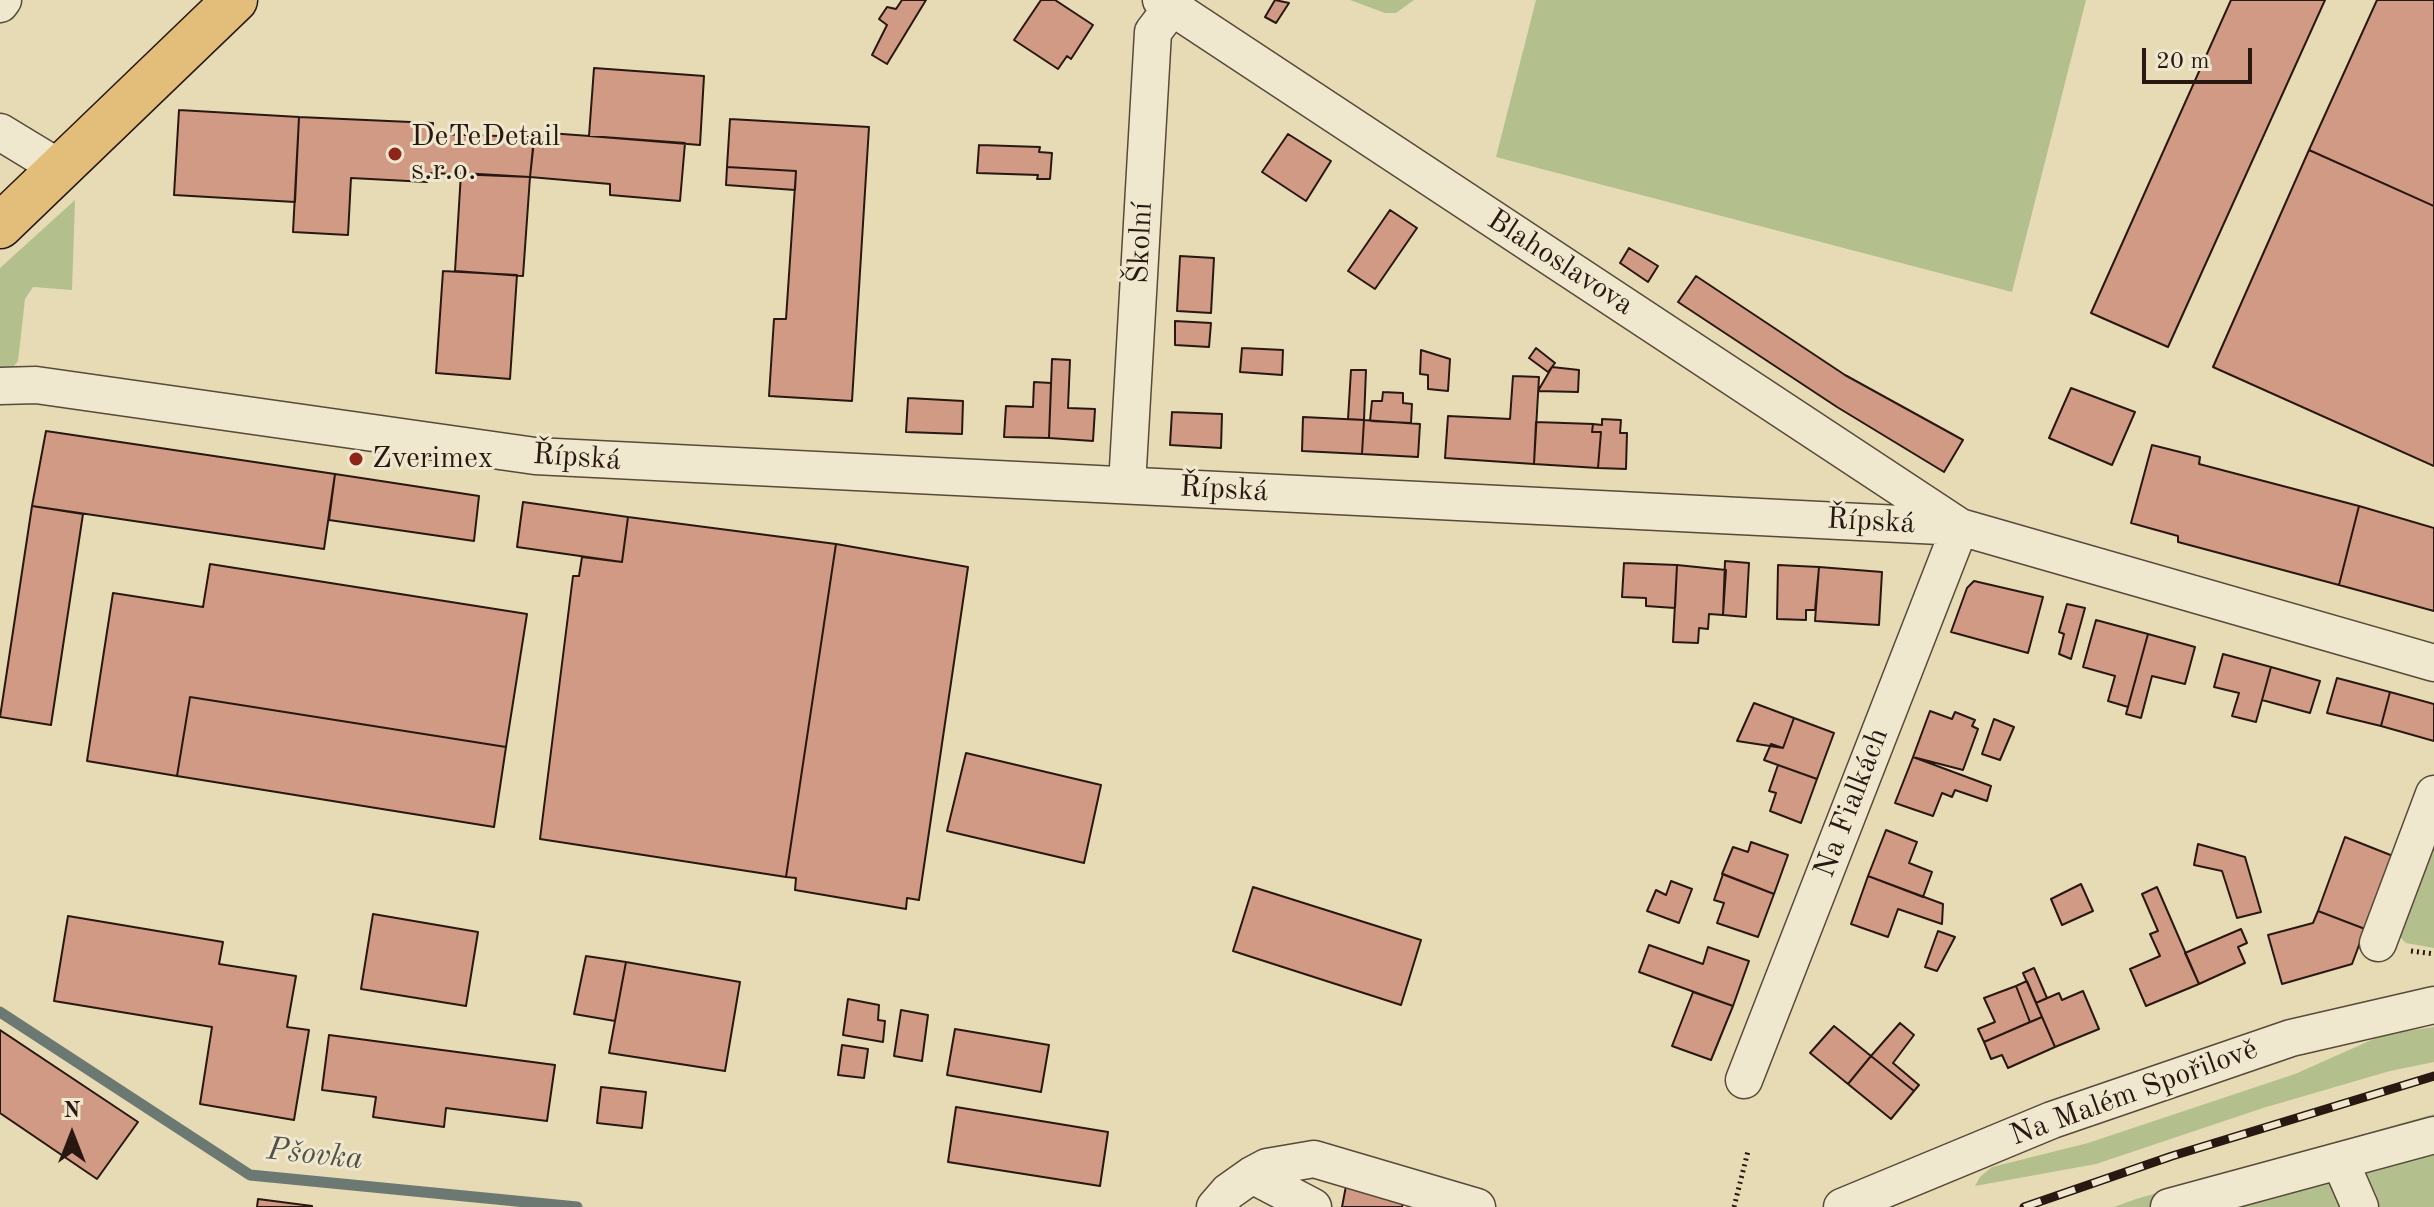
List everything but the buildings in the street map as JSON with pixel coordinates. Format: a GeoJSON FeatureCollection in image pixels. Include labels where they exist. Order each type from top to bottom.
{"type":"FeatureCollection","features":[{"type":"Feature","properties":{"kind":"main road"},"geometry":{"type":"LineString","coordinates":[[0,226],[235,0]]}},
{"type":"Feature","properties":{"kind":"street","name":"Školní"},"geometry":{"type":"LineString","coordinates":[[1127,485],[1153,32],[1166,4]]}},
{"type":"Feature","properties":{"kind":"street","name":"Blahoslavova"},"geometry":{"type":"LineString","coordinates":[[1166,4],[1960,527]]}},
{"type":"Feature","properties":{"kind":"street"},"geometry":{"type":"LineString","coordinates":[[0,132],[61,169]]}},
{"type":"Feature","properties":{"kind":"street","name":"Řípská"},"geometry":{"type":"LineString","coordinates":[[0,386],[36,385],[535,456],[1960,527],[2434,663]]}},
{"type":"Feature","properties":{"kind":"street","name":"Na Fialkách"},"geometry":{"type":"LineString","coordinates":[[1744,1080],[1960,527]]}},
{"type":"Feature","properties":{"kind":"street"},"geometry":{"type":"LineString","coordinates":[[2378,943],[2434,794]]}},
{"type":"Feature","properties":{"kind":"street","name":"Na Malém Spořilově"},"geometry":{"type":"LineString","coordinates":[[1842,1207],[2052,1120],[2291,1038],[2434,1005]]}},
{"type":"Feature","properties":{"kind":"street"},"geometry":{"type":"LineString","coordinates":[[2169,1207],[2434,1135]]}},
{"type":"Feature","properties":{"kind":"street"},"geometry":{"type":"LineString","coordinates":[[1215,1207],[1228,1192],[1267,1167],[1314,1159],[1477,1207]]}},
{"type":"Feature","properties":{"kind":"street"},"geometry":{"type":"LineString","coordinates":[[2340,1161],[2360,1207]]}},
{"type":"Feature","properties":{"kind":"street"},"geometry":{"type":"LineString","coordinates":[[1252,1175],[1313,1207]]}},
{"type":"Feature","properties":{"kind":"path"},"geometry":{"type":"LineString","coordinates":[[1734,1207],[1748,1151]]}},
{"type":"Feature","properties":{"kind":"green space"},"geometry":{"type":"Polygon","coordinates":[[[1350,0],[1414,0],[1396,13],[1385,13],[1350,0]]]}},
{"type":"Feature","properties":{"kind":"green space"},"geometry":{"type":"Polygon","coordinates":[[[1536,0],[2086,0],[2012,292],[1496,157],[1536,0]]]}},
{"type":"Feature","properties":{"kind":"green space"},"geometry":{"type":"Polygon","coordinates":[[[75,200],[72,290],[33,287],[25,299],[18,361],[10,371],[0,372],[0,268],[75,200]]]}},
{"type":"Feature","properties":{"kind":"green space"},"geometry":{"type":"Polygon","coordinates":[[[2434,833],[2434,948],[2406,943],[2397,934],[2434,833]]]}},
{"type":"Feature","properties":{"kind":"green space"},"geometry":{"type":"Polygon","coordinates":[[[2434,1027],[2434,1062],[2390,1071],[2263,1108],[2096,1164],[1975,1186],[1992,1167],[2088,1143],[2295,1074],[2385,1034],[2434,1027]]]}},
{"type":"Feature","properties":{"kind":"green space"},"geometry":{"type":"Polygon","coordinates":[[[2434,1114],[2434,1207],[2114,1207],[2136,1199],[2434,1114]]]}},
{"type":"Feature","properties":{"kind":"waterway","name":"Pšovka"},"geometry":{"type":"LineString","coordinates":[[0,1012],[250,1175],[577,1207]]}},
{"type":"Feature","properties":{"kind":"railway"},"geometry":{"type":"LineString","coordinates":[[2024,1207],[2172,1156],[2434,1076]]}},
{"type":"Feature","properties":{"kind":"place","name":"DeTeDetail s.r.o."},"geometry":{"type":"Point","coordinates":[395,154]}},
{"type":"Feature","properties":{"kind":"place","name":"Zverimex"},"geometry":{"type":"Point","coordinates":[356,459]}}]}
